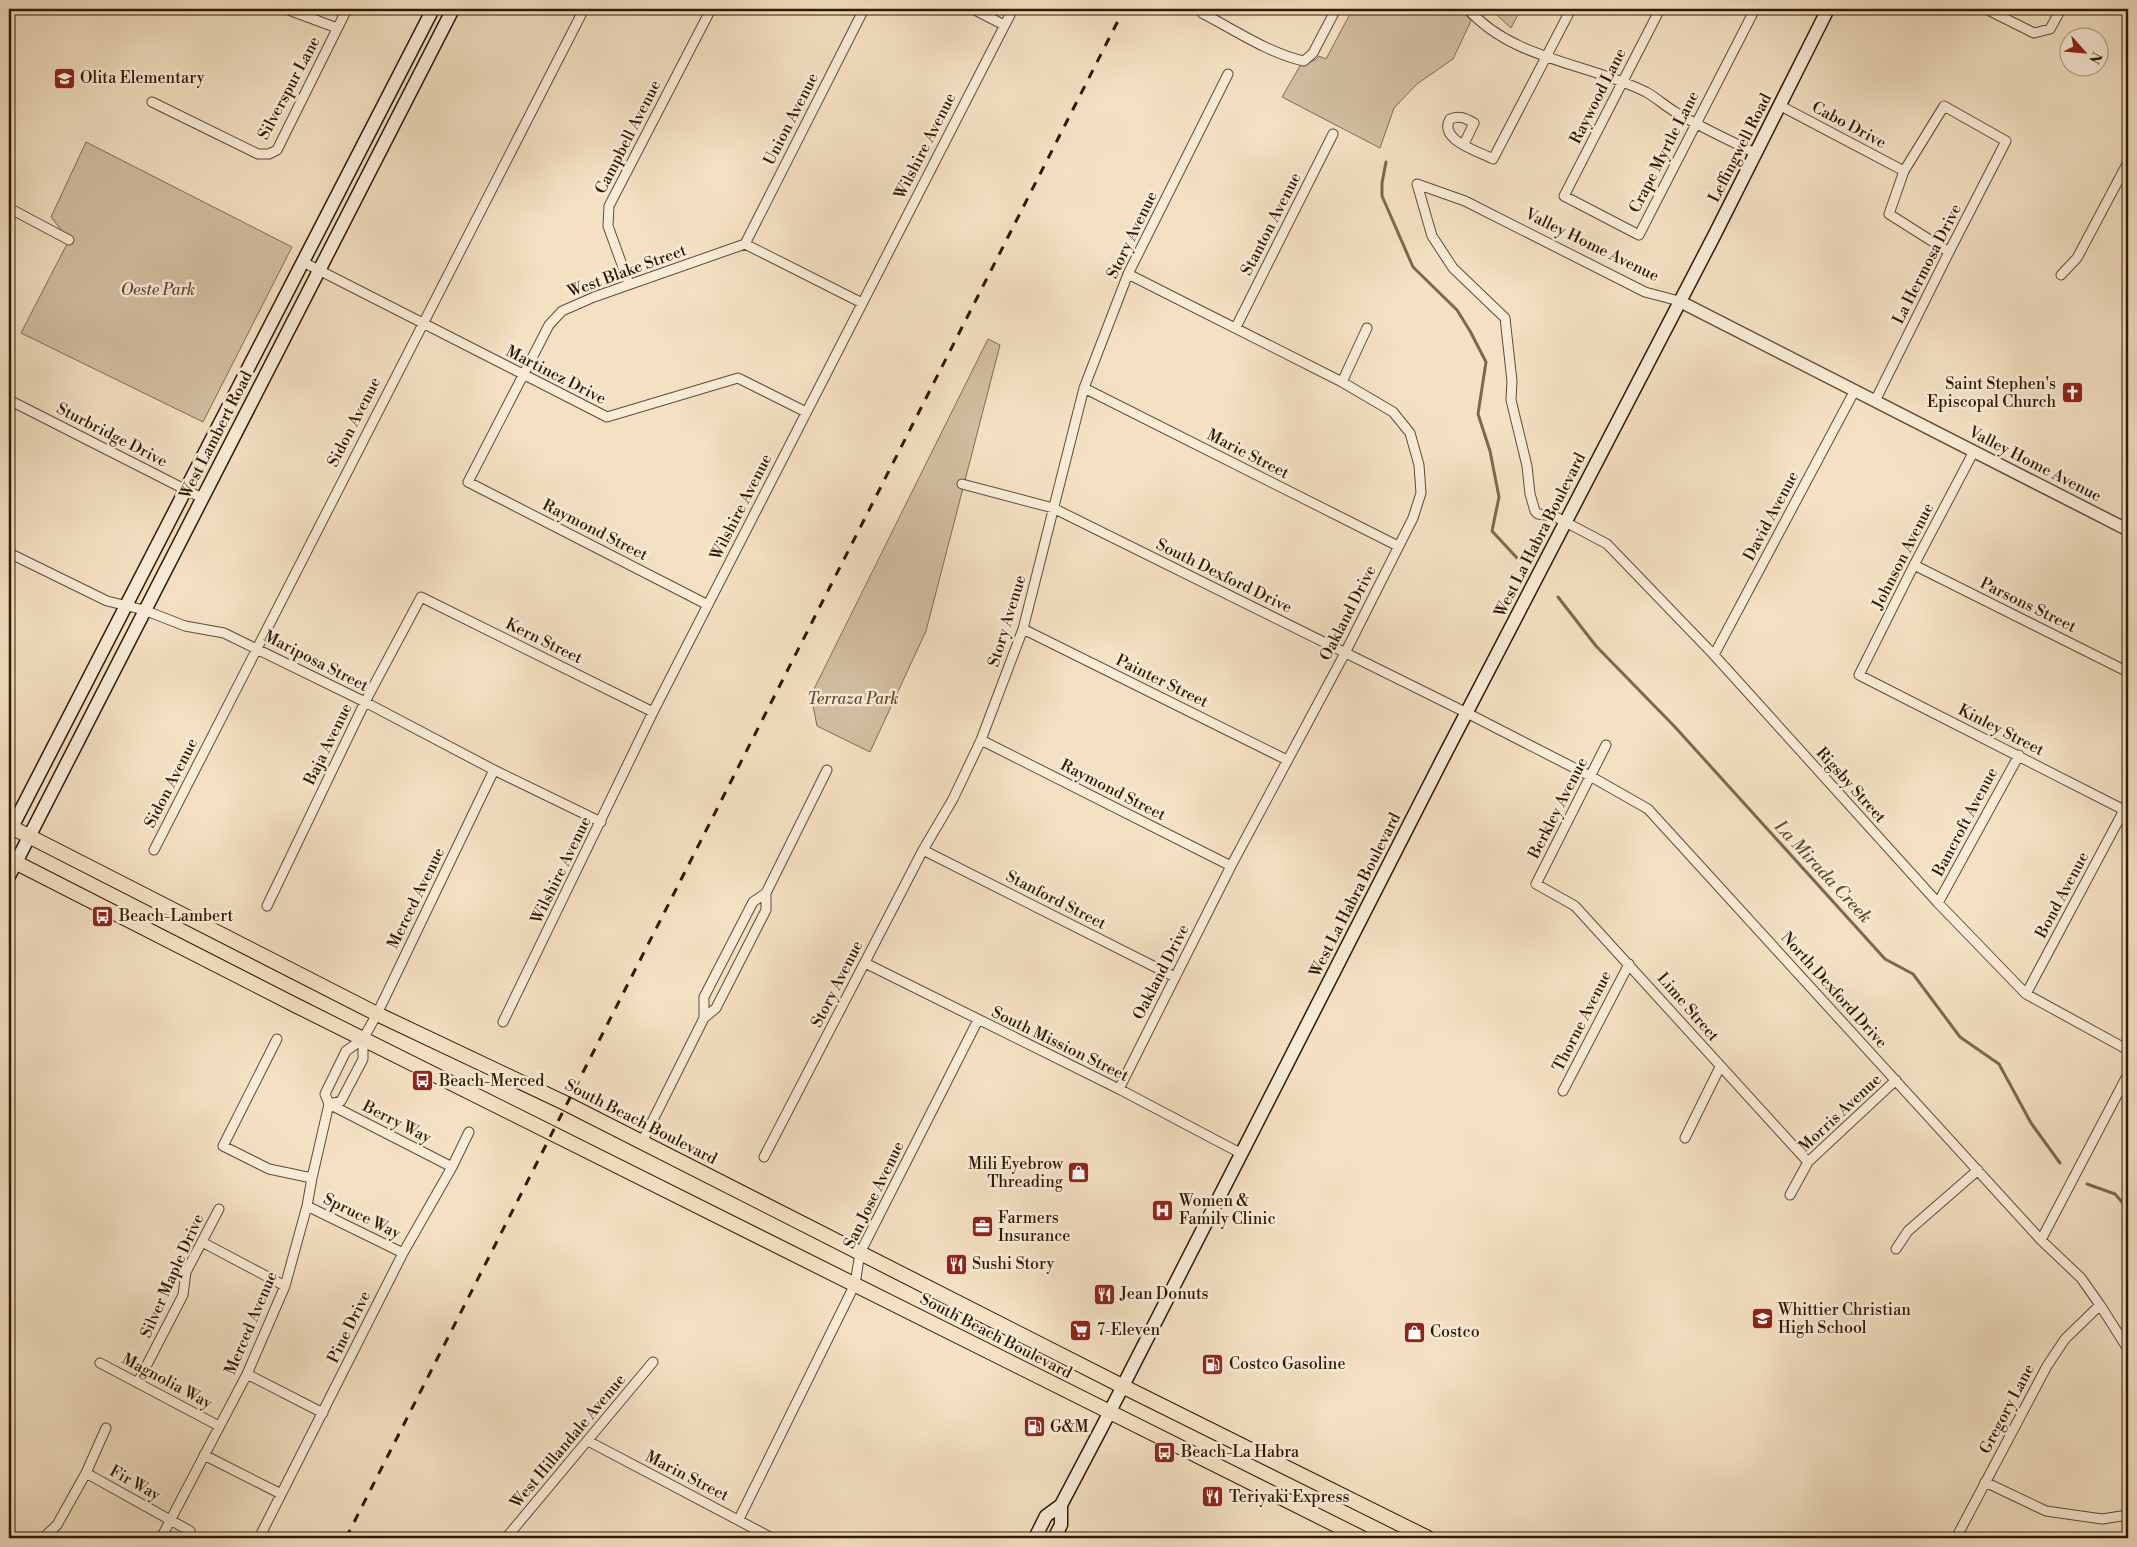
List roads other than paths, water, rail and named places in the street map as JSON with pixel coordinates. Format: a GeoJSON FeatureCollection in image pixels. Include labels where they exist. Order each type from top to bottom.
{"type":"FeatureCollection","features":[{"type":"Feature","properties":{"kind":"main road","name":"West Lambert Road"},"geometry":{"type":"LineString","coordinates":[[10,829],[433,9]]}},
{"type":"Feature","properties":{"kind":"main road","name":"West Lambert Road"},"geometry":{"type":"LineString","coordinates":[[9,876],[12,860],[30,836],[453,9]]}},
{"type":"Feature","properties":{"kind":"main road","name":"Leffingwell Road"},"geometry":{"type":"LineString","coordinates":[[1680,301],[1828,9]]}},
{"type":"Feature","properties":{"kind":"main road","name":"West La Habra Boulevard"},"geometry":{"type":"LineString","coordinates":[[1035,1538],[1046,1516],[1061,1505],[1680,301]]}},
{"type":"Feature","properties":{"kind":"main road","name":"South Beach Boulevard"},"geometry":{"type":"LineString","coordinates":[[10,829],[30,836],[377,1014],[550,1095],[1122,1386],[1428,1538]]}},
{"type":"Feature","properties":{"kind":"main road","name":"South Beach Boulevard"},"geometry":{"type":"LineString","coordinates":[[12,860],[363,1039],[1362,1538]]}},
{"type":"Feature","properties":{"kind":"main road","name":"West La Habra Boulevard"},"geometry":{"type":"LineString","coordinates":[[1054,1538],[1061,1525],[1061,1505]]}},
{"type":"Feature","properties":{"kind":"street"},"geometry":{"type":"LineString","coordinates":[[286,9],[338,28]]}},
{"type":"Feature","properties":{"kind":"street","name":"Silverspur Lane"},"geometry":{"type":"LineString","coordinates":[[152,102],[258,154],[269,154],[277,150],[347,9]]}},
{"type":"Feature","properties":{"kind":"street","name":"Sidon Avenue"},"geometry":{"type":"LineString","coordinates":[[154,850],[584,9]]}},
{"type":"Feature","properties":{"kind":"street","name":"Campbell Avenue"},"geometry":{"type":"LineString","coordinates":[[629,284],[608,226],[609,206],[711,9]]}},
{"type":"Feature","properties":{"kind":"street","name":"Union Avenue"},"geometry":{"type":"LineString","coordinates":[[745,244],[864,9]]}},
{"type":"Feature","properties":{"kind":"street"},"geometry":{"type":"LineString","coordinates":[[973,9],[1004,25]]}},
{"type":"Feature","properties":{"kind":"street","name":"Wilshire Avenue"},"geometry":{"type":"LineString","coordinates":[[503,1022],[653,712],[1013,9]]}},
{"type":"Feature","properties":{"kind":"street"},"geometry":{"type":"LineString","coordinates":[[1204,9],[1202,13],[1291,58],[1304,61],[1313,53],[1336,9]]}},
{"type":"Feature","properties":{"kind":"street"},"geometry":{"type":"LineString","coordinates":[[1468,9],[1482,23],[1546,57],[1646,92],[1677,113],[1755,153]]}},
{"type":"Feature","properties":{"kind":"street"},"geometry":{"type":"LineString","coordinates":[[1464,144],[1493,159],[1571,9]]}},
{"type":"Feature","properties":{"kind":"street","name":"Raywood Lane"},"geometry":{"type":"LineString","coordinates":[[1564,196],[1660,9]]}},
{"type":"Feature","properties":{"kind":"street","name":"Crape Myrtle Lane"},"geometry":{"type":"LineString","coordinates":[[1564,196],[1639,234],[1755,9]]}},
{"type":"Feature","properties":{"kind":"street"},"geometry":{"type":"LineString","coordinates":[[1986,9],[2034,33],[2050,29],[2061,9]]}},
{"type":"Feature","properties":{"kind":"street","name":"Story Avenue"},"geometry":{"type":"LineString","coordinates":[[764,1157],[923,850],[953,799],[981,740],[1023,629],[1084,388],[1128,274],[1228,74]]}},
{"type":"Feature","properties":{"kind":"street","name":"Cabo Drive"},"geometry":{"type":"LineString","coordinates":[[1779,105],[1904,171]]}},
{"type":"Feature","properties":{"kind":"street","name":"La Hermosa Drive"},"geometry":{"type":"LineString","coordinates":[[1875,401],[2006,141],[1944,106],[1904,171]]}},
{"type":"Feature","properties":{"kind":"street","name":"Stanton Avenue"},"geometry":{"type":"LineString","coordinates":[[1236,327],[1333,134]]}},
{"type":"Feature","properties":{"kind":"street"},"geometry":{"type":"LineString","coordinates":[[2061,275],[2077,258],[2127,167]]}},
{"type":"Feature","properties":{"kind":"street"},"geometry":{"type":"LineString","coordinates":[[1904,171],[1889,214],[1949,252]]}},
{"type":"Feature","properties":{"kind":"street","name":"Valley Home Avenue"},"geometry":{"type":"LineString","coordinates":[[1565,522],[1535,511],[1530,494],[1527,466],[1511,400],[1512,381],[1505,318],[1453,268],[1437,244],[1432,236],[1417,184],[1465,201],[1645,292],[1680,301],[2128,530]]}},
{"type":"Feature","properties":{"kind":"street"},"geometry":{"type":"LineString","coordinates":[[9,209],[69,240]]}},
{"type":"Feature","properties":{"kind":"street"},"geometry":{"type":"LineString","coordinates":[[745,244],[862,303]]}},
{"type":"Feature","properties":{"kind":"street","name":"West Blake Street"},"geometry":{"type":"LineString","coordinates":[[468,482],[549,325],[562,310],[629,284],[745,244]]}},
{"type":"Feature","properties":{"kind":"street","name":"Martinez Drive"},"geometry":{"type":"LineString","coordinates":[[303,262],[607,417],[738,378],[806,412]]}},
{"type":"Feature","properties":{"kind":"street","name":"Oakland Drive"},"geometry":{"type":"LineString","coordinates":[[1119,1089],[1231,866],[1346,653],[1413,518],[1421,493],[1419,465],[1410,433],[1393,412],[1342,382],[1128,274]]}},
{"type":"Feature","properties":{"kind":"street"},"geometry":{"type":"LineString","coordinates":[[1342,382],[1367,328]]}},
{"type":"Feature","properties":{"kind":"street","name":"Marie Street"},"geometry":{"type":"LineString","coordinates":[[1084,388],[1398,546]]}},
{"type":"Feature","properties":{"kind":"street","name":"David Avenue"},"geometry":{"type":"LineString","coordinates":[[1714,655],[1855,390]]}},
{"type":"Feature","properties":{"kind":"street","name":"Sturbridge Drive"},"geometry":{"type":"LineString","coordinates":[[9,400],[202,498]]}},
{"type":"Feature","properties":{"kind":"street","name":"Johnson Avenue"},"geometry":{"type":"LineString","coordinates":[[1859,675],[1914,565],[1974,452]]}},
{"type":"Feature","properties":{"kind":"street","name":"Raymond Street"},"geometry":{"type":"LineString","coordinates":[[468,482],[708,605]]}},
{"type":"Feature","properties":{"kind":"street","name":"South Dexford Drive"},"geometry":{"type":"LineString","coordinates":[[962,484],[1053,508],[1467,713]]}},
{"type":"Feature","properties":{"kind":"street","name":"Rigsby Street"},"geometry":{"type":"LineString","coordinates":[[1565,522],[1606,544],[1714,655],[1938,903],[2026,994],[2128,1050]]}},
{"type":"Feature","properties":{"kind":"street","name":"Mariposa Street"},"geometry":{"type":"LineString","coordinates":[[9,553],[107,601],[144,610],[185,626],[224,633],[365,702],[494,770],[601,822]]}},
{"type":"Feature","properties":{"kind":"street","name":"Parsons Street"},"geometry":{"type":"LineString","coordinates":[[1914,565],[2128,672]]}},
{"type":"Feature","properties":{"kind":"street","name":"Baja Avenue"},"geometry":{"type":"LineString","coordinates":[[267,906],[365,702],[421,597]]}},
{"type":"Feature","properties":{"kind":"street","name":"Kern Street"},"geometry":{"type":"LineString","coordinates":[[421,597],[653,712]]}},
{"type":"Feature","properties":{"kind":"street","name":"Painter Street"},"geometry":{"type":"LineString","coordinates":[[1023,629],[1287,760]]}},
{"type":"Feature","properties":{"kind":"street","name":"Kinley Street"},"geometry":{"type":"LineString","coordinates":[[1859,675],[2126,811]]}},
{"type":"Feature","properties":{"kind":"street","name":"North Dexford Drive"},"geometry":{"type":"LineString","coordinates":[[1467,713],[1590,776],[1648,809],[2042,1240],[2081,1278],[2128,1349]]}},
{"type":"Feature","properties":{"kind":"street","name":"Raymond Street"},"geometry":{"type":"LineString","coordinates":[[981,740],[1231,866]]}},
{"type":"Feature","properties":{"kind":"street","name":"Berkley Avenue"},"geometry":{"type":"LineString","coordinates":[[1536,884],[1606,745]]}},
{"type":"Feature","properties":{"kind":"street","name":"Bancroft Avenue"},"geometry":{"type":"LineString","coordinates":[[1938,903],[2018,755]]}},
{"type":"Feature","properties":{"kind":"street","name":"Merced Avenue"},"geometry":{"type":"LineString","coordinates":[[161,1538],[247,1374],[285,1286],[307,1206],[329,1104],[325,1094],[346,1050],[363,1039],[377,1014],[494,770]]}},
{"type":"Feature","properties":{"kind":"street"},"geometry":{"type":"LineString","coordinates":[[642,1142],[704,1018],[716,1008],[766,910],[766,893],[827,770]]}},
{"type":"Feature","properties":{"kind":"street","name":"Bond Avenue"},"geometry":{"type":"LineString","coordinates":[[2026,994],[2126,811]]}},
{"type":"Feature","properties":{"kind":"street","name":"Stanford Street"},"geometry":{"type":"LineString","coordinates":[[923,850],[1175,977]]}},
{"type":"Feature","properties":{"kind":"street","name":"Lime Street"},"geometry":{"type":"LineString","coordinates":[[1536,884],[1575,906],[1808,1162]]}},
{"type":"Feature","properties":{"kind":"street"},"geometry":{"type":"LineString","coordinates":[[704,1018],[704,997],[753,902],[766,893]]}},
{"type":"Feature","properties":{"kind":"street","name":"South Mission Street"},"geometry":{"type":"LineString","coordinates":[[865,964],[1119,1089],[1242,1154]]}},
{"type":"Feature","properties":{"kind":"street","name":"Thorne Avenue"},"geometry":{"type":"LineString","coordinates":[[1562,1091],[1629,964]]}},
{"type":"Feature","properties":{"kind":"street","name":"San Jose Avenue"},"geometry":{"type":"LineString","coordinates":[[739,1519],[855,1284],[860,1252],[978,1020]]}},
{"type":"Feature","properties":{"kind":"street"},"geometry":{"type":"LineString","coordinates":[[277,1038],[223,1146],[269,1169],[312,1178]]}},
{"type":"Feature","properties":{"kind":"street","name":"Merced Avenue"},"geometry":{"type":"LineString","coordinates":[[329,1104],[341,1101],[363,1059],[363,1039]]}},
{"type":"Feature","properties":{"kind":"street"},"geometry":{"type":"LineString","coordinates":[[1685,1138],[1720,1067]]}},
{"type":"Feature","properties":{"kind":"street"},"geometry":{"type":"LineString","coordinates":[[2042,1240],[2128,1074]]}},
{"type":"Feature","properties":{"kind":"street","name":"Morris Avenue"},"geometry":{"type":"LineString","coordinates":[[1790,1195],[1808,1162],[1896,1080]]}},
{"type":"Feature","properties":{"kind":"street","name":"Berry Way"},"geometry":{"type":"LineString","coordinates":[[329,1104],[452,1167]]}},
{"type":"Feature","properties":{"kind":"street","name":"Pine Drive"},"geometry":{"type":"LineString","coordinates":[[259,1538],[402,1253],[452,1167],[469,1132]]}},
{"type":"Feature","properties":{"kind":"street"},"geometry":{"type":"LineString","coordinates":[[1896,1249],[1908,1231],[1978,1170]]}},
{"type":"Feature","properties":{"kind":"street","name":"Spruce Way"},"geometry":{"type":"LineString","coordinates":[[307,1206],[402,1253]]}},
{"type":"Feature","properties":{"kind":"street","name":"Silver Maple Drive"},"geometry":{"type":"LineString","coordinates":[[138,1382],[183,1295],[186,1272],[219,1208]]}},
{"type":"Feature","properties":{"kind":"street"},"geometry":{"type":"LineString","coordinates":[[202,1242],[285,1286]]}},
{"type":"Feature","properties":{"kind":"street","name":"Gregory Lane"},"geometry":{"type":"LineString","coordinates":[[1956,1538],[2047,1366],[2065,1339],[2100,1304]]}},
{"type":"Feature","properties":{"kind":"street","name":"West Hillandale Avenue"},"geometry":{"type":"LineString","coordinates":[[506,1538],[653,1362]]}},
{"type":"Feature","properties":{"kind":"street","name":"Magnolia Way"},"geometry":{"type":"LineString","coordinates":[[100,1363],[219,1426]]}},
{"type":"Feature","properties":{"kind":"street"},"geometry":{"type":"LineString","coordinates":[[247,1374],[323,1413]]}},
{"type":"Feature","properties":{"kind":"street"},"geometry":{"type":"LineString","coordinates":[[43,1538],[58,1525],[86,1473],[106,1428]]}},
{"type":"Feature","properties":{"kind":"street","name":"Marin Street"},"geometry":{"type":"LineString","coordinates":[[588,1441],[772,1538]]}},
{"type":"Feature","properties":{"kind":"street"},"geometry":{"type":"LineString","coordinates":[[204,1455],[281,1494]]}},
{"type":"Feature","properties":{"kind":"street","name":"Fir Way"},"geometry":{"type":"LineString","coordinates":[[86,1473],[190,1531],[187,1538]]}},
{"type":"Feature","properties":{"kind":"street"},"geometry":{"type":"LineString","coordinates":[[1985,1482],[2046,1511],[2102,1519],[2128,1515]]}},
{"type":"Feature","properties":{"kind":"waterway","name":"La Mirada Creek"},"geometry":{"type":"LineString","coordinates":[[1386,162],[1382,183],[1382,196],[1413,267],[1457,310],[1486,362],[1478,414],[1490,451],[1499,497],[1492,531],[1517,558]]}},
{"type":"Feature","properties":{"kind":"waterway","name":"La Mirada Creek"},"geometry":{"type":"LineString","coordinates":[[1558,597],[1596,646],[1675,727],[1885,959],[1913,974],[1960,1037],[1999,1064],[2031,1123],[2060,1163]]}},
{"type":"Feature","properties":{"kind":"waterway","name":"La Mirada Creek"},"geometry":{"type":"LineString","coordinates":[[2087,1184],[2115,1194],[2128,1209]]}},
{"type":"Feature","properties":{"kind":"railway"},"geometry":{"type":"LineString","coordinates":[[346,1538],[1124,9]]}},
{"type":"Feature","properties":{"kind":"place","name":"Olita Elementary"},"geometry":{"type":"Point","coordinates":[64,78]}},
{"type":"Feature","properties":{"kind":"place","name":"Saint Stephen's Episcopal Church"},"geometry":{"type":"Point","coordinates":[2072,393]}},
{"type":"Feature","properties":{"kind":"place","name":"Beach-Lambert"},"geometry":{"type":"Point","coordinates":[103,916]}},
{"type":"Feature","properties":{"kind":"place","name":"Beach-Merced"},"geometry":{"type":"Point","coordinates":[423,1081]}},
{"type":"Feature","properties":{"kind":"place","name":"Mili Eyebrow Threading"},"geometry":{"type":"Point","coordinates":[1079,1173]}},
{"type":"Feature","properties":{"kind":"place","name":"Women & Family Clinic"},"geometry":{"type":"Point","coordinates":[1163,1210]}},
{"type":"Feature","properties":{"kind":"place","name":"Farmers Insurance"},"geometry":{"type":"Point","coordinates":[982,1227]}},
{"type":"Feature","properties":{"kind":"place","name":"Sushi Story"},"geometry":{"type":"Point","coordinates":[956,1264]}},
{"type":"Feature","properties":{"kind":"place","name":"Jean Donuts"},"geometry":{"type":"Point","coordinates":[1104,1294]}},
{"type":"Feature","properties":{"kind":"place","name":"Whittier Christian High School"},"geometry":{"type":"Point","coordinates":[1762,1319]}},
{"type":"Feature","properties":{"kind":"place","name":"7-Eleven"},"geometry":{"type":"Point","coordinates":[1081,1330]}},
{"type":"Feature","properties":{"kind":"place","name":"Costco"},"geometry":{"type":"Point","coordinates":[1414,1332]}},
{"type":"Feature","properties":{"kind":"place","name":"Costco Gasoline"},"geometry":{"type":"Point","coordinates":[1213,1364]}},
{"type":"Feature","properties":{"kind":"place","name":"G&M"},"geometry":{"type":"Point","coordinates":[1034,1427]}},
{"type":"Feature","properties":{"kind":"place","name":"Beach-La Habra"},"geometry":{"type":"Point","coordinates":[1165,1452]}},
{"type":"Feature","properties":{"kind":"place","name":"Teriyaki Express"},"geometry":{"type":"Point","coordinates":[1213,1497]}},
{"type":"Feature","properties":{"kind":"park label","name":"Oeste Park"},"geometry":{"type":"Point","coordinates":[158,290]}},
{"type":"Feature","properties":{"kind":"park label","name":"Terraza Park"},"geometry":{"type":"Point","coordinates":[853,699]}}]}
